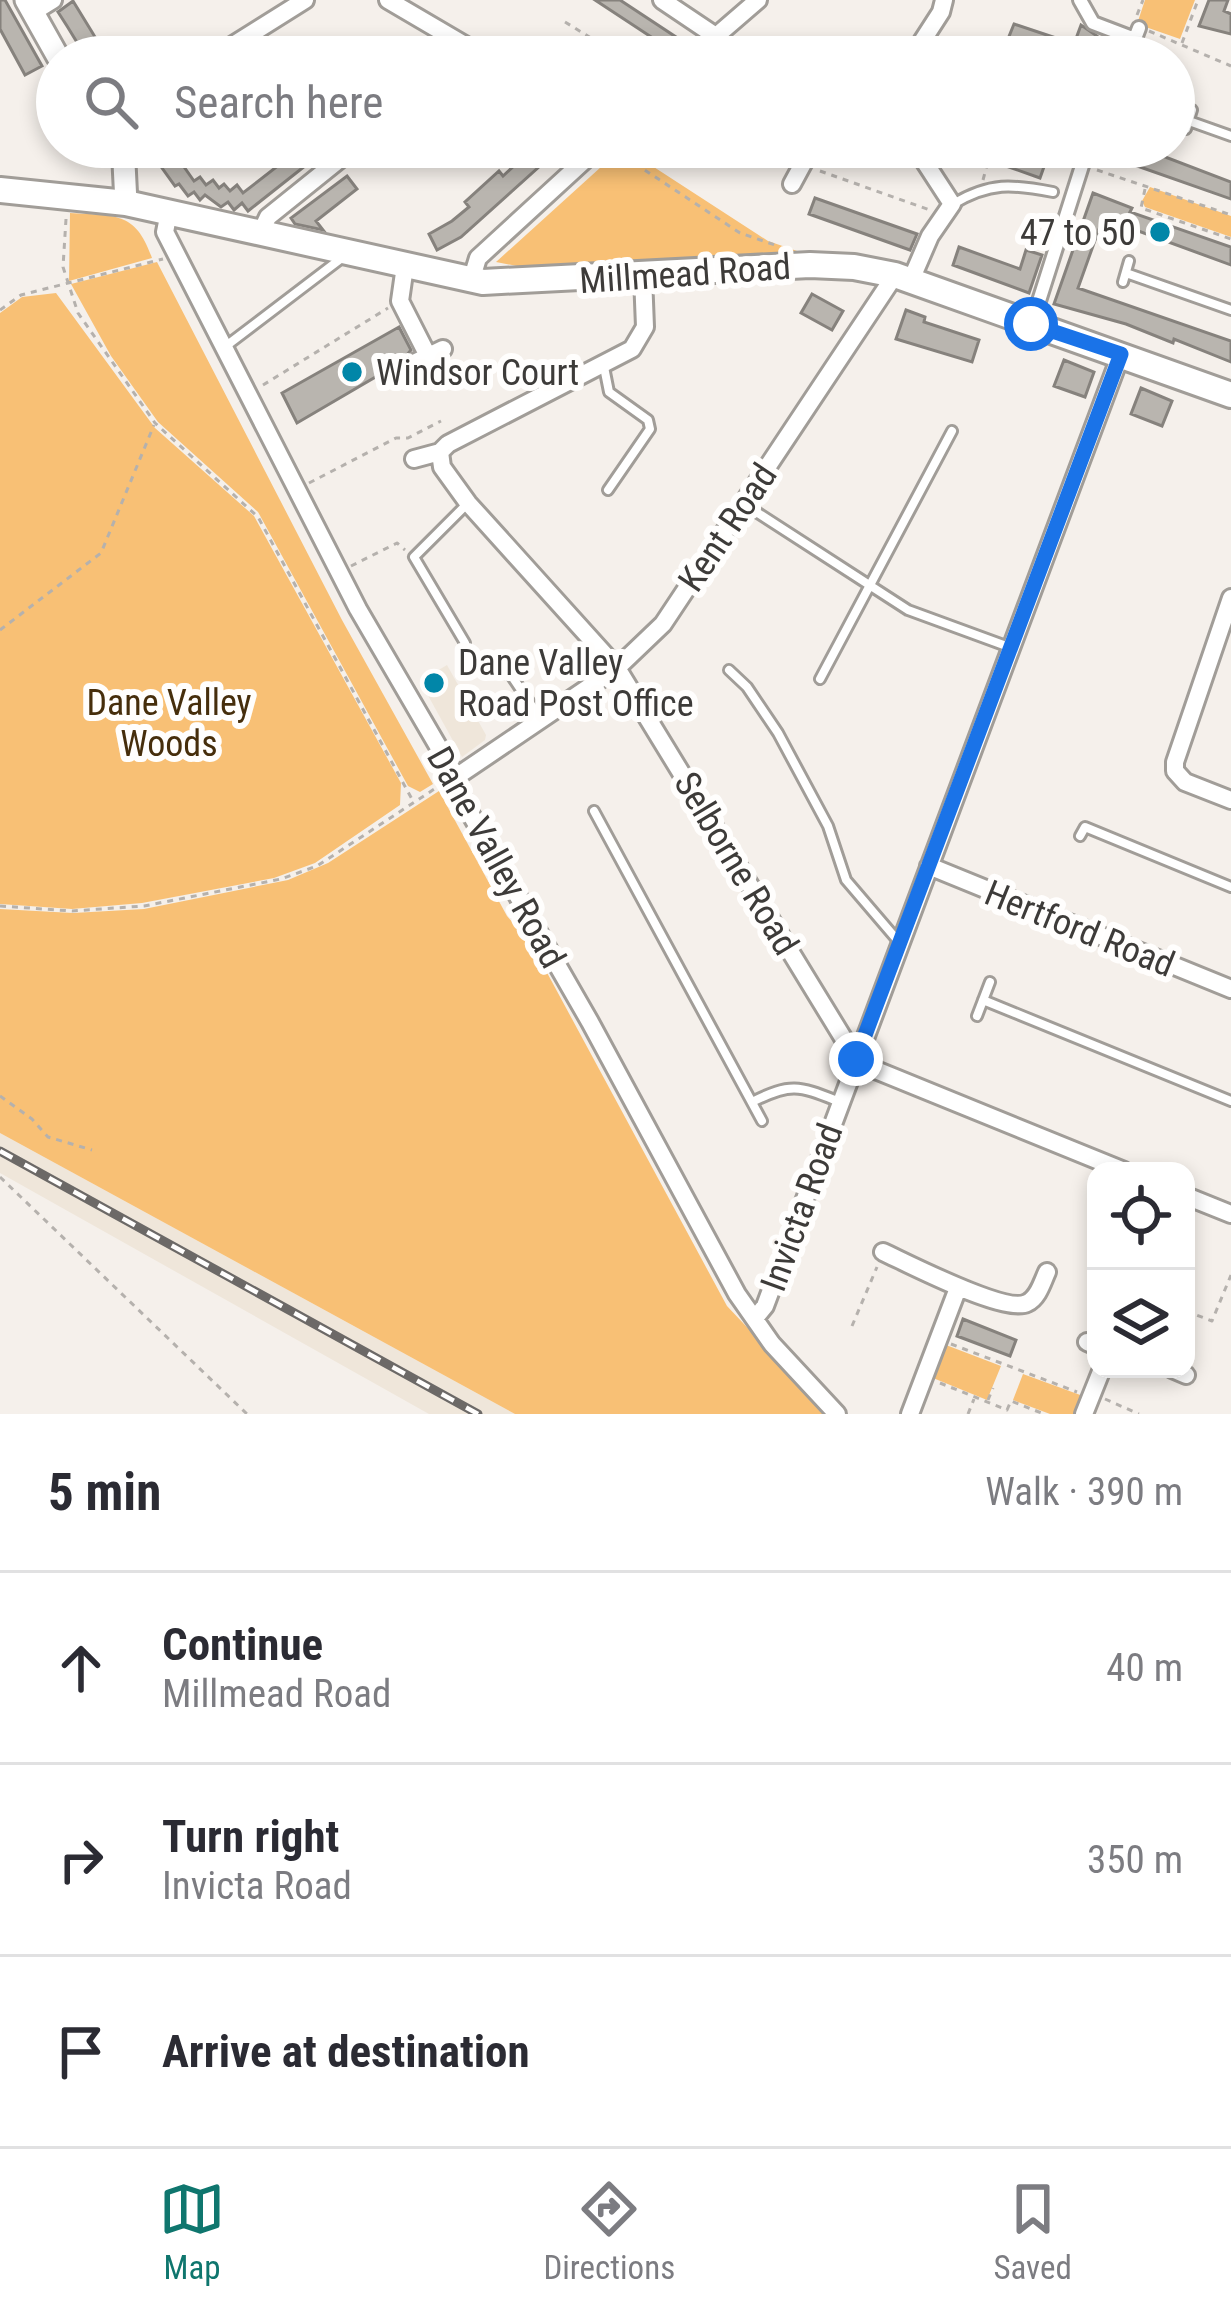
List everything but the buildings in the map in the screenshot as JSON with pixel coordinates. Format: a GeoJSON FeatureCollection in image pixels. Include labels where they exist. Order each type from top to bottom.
{"type":"FeatureCollection","features":[{"type":"Feature","properties":{"kind":"main road","name":"Millmead Road"},"geometry":{"type":"LineString","coordinates":[[0,190],[126,203],[471,281],[509,284],[810,265],[854,267],[903,278],[1231,394]]}},
{"type":"Feature","properties":{"kind":"street"},"geometry":{"type":"LineString","coordinates":[[46,36],[29,6],[53,0]]}},
{"type":"Feature","properties":{"kind":"street"},"geometry":{"type":"LineString","coordinates":[[248,36],[305,0]]}},
{"type":"Feature","properties":{"kind":"street"},"geometry":{"type":"LineString","coordinates":[[388,0],[445,36]]}},
{"type":"Feature","properties":{"kind":"street"},"geometry":{"type":"LineString","coordinates":[[662,0],[714,35],[758,0]]}},
{"type":"Feature","properties":{"kind":"street"},"geometry":{"type":"LineString","coordinates":[[928,36],[944,0]]}},
{"type":"Feature","properties":{"kind":"street"},"geometry":{"type":"LineString","coordinates":[[1080,0],[1094,23],[1136,31],[1134,36]]}},
{"type":"Feature","properties":{"kind":"street"},"geometry":{"type":"LineString","coordinates":[[124,168],[126,203]]}},
{"type":"Feature","properties":{"kind":"street"},"geometry":{"type":"LineString","coordinates":[[262,232],[268,218],[329,168]]}},
{"type":"Feature","properties":{"kind":"street"},"geometry":{"type":"LineString","coordinates":[[471,281],[478,258],[576,168]]}},
{"type":"Feature","properties":{"kind":"street"},"geometry":{"type":"LineString","coordinates":[[792,184],[800,168]]}},
{"type":"Feature","properties":{"kind":"street"},"geometry":{"type":"LineString","coordinates":[[926,168],[947,209]]}},
{"type":"Feature","properties":{"kind":"street"},"geometry":{"type":"LineString","coordinates":[[1031,324],[1079,168]]}},
{"type":"Feature","properties":{"kind":"street","name":"Kent Road"},"geometry":{"type":"LineString","coordinates":[[456,776],[617,668],[663,624],[947,209]]}},
{"type":"Feature","properties":{"kind":"street","name":"Dane Valley Road"},"geometry":{"type":"LineString","coordinates":[[169,212],[166,232],[175,251],[339,573],[456,776],[463,801],[590,1022],[737,1294],[772,1344],[837,1414]]}},
{"type":"Feature","properties":{"kind":"street"},"geometry":{"type":"LineString","coordinates":[[405,266],[400,301],[428,356]]}},
{"type":"Feature","properties":{"kind":"street"},"geometry":{"type":"LineString","coordinates":[[414,459],[440,452],[632,349],[645,327],[643,276]]}},
{"type":"Feature","properties":{"kind":"street","name":"Invicta Road"},"geometry":{"type":"LineString","coordinates":[[756,1316],[765,1306],[1121,354]]}},
{"type":"Feature","properties":{"kind":"street","name":"Selborne Road"},"geometry":{"type":"LineString","coordinates":[[440,452],[442,466],[468,503],[617,668],[856,1060]]}},
{"type":"Feature","properties":{"kind":"street"},"geometry":{"type":"LineString","coordinates":[[1231,598],[1175,761],[1175,771],[1185,782],[1231,800]]}},
{"type":"Feature","properties":{"kind":"street","name":"Hertford Road"},"geometry":{"type":"LineString","coordinates":[[929,866],[1231,989]]}},
{"type":"Feature","properties":{"kind":"street"},"geometry":{"type":"LineString","coordinates":[[856,1060],[1102,1162]]}},
{"type":"Feature","properties":{"kind":"street"},"geometry":{"type":"LineString","coordinates":[[1195,1200],[1231,1214]]}},
{"type":"Feature","properties":{"kind":"street"},"geometry":{"type":"LineString","coordinates":[[884,1252],[958,1288],[1016,1306],[1038,1294],[1047,1272]]}},
{"type":"Feature","properties":{"kind":"street"},"geometry":{"type":"LineString","coordinates":[[910,1414],[958,1288]]}},
{"type":"Feature","properties":{"kind":"lane"},"geometry":{"type":"LineString","coordinates":[[1195,127],[1231,136]]}},
{"type":"Feature","properties":{"kind":"lane"},"geometry":{"type":"LineString","coordinates":[[947,209],[981,188],[1053,192]]}},
{"type":"Feature","properties":{"kind":"lane"},"geometry":{"type":"LineString","coordinates":[[225,347],[348,254]]}},
{"type":"Feature","properties":{"kind":"lane"},"geometry":{"type":"LineString","coordinates":[[1129,261],[1124,278],[1231,310]]}},
{"type":"Feature","properties":{"kind":"lane"},"geometry":{"type":"LineString","coordinates":[[604,367],[609,392],[648,420],[650,429],[608,490]]}},
{"type":"Feature","properties":{"kind":"lane"},"geometry":{"type":"LineString","coordinates":[[820,680],[952,431]]}},
{"type":"Feature","properties":{"kind":"lane"},"geometry":{"type":"LineString","coordinates":[[466,643],[414,556],[468,503]]}},
{"type":"Feature","properties":{"kind":"lane"},"geometry":{"type":"LineString","coordinates":[[743,503],[908,610],[1011,648]]}},
{"type":"Feature","properties":{"kind":"lane"},"geometry":{"type":"LineString","coordinates":[[507,670],[541,719]]}},
{"type":"Feature","properties":{"kind":"lane"},"geometry":{"type":"LineString","coordinates":[[729,670],[747,687],[778,733],[828,826],[846,880],[900,943]]}},
{"type":"Feature","properties":{"kind":"lane"},"geometry":{"type":"LineString","coordinates":[[594,811],[762,1121]]}},
{"type":"Feature","properties":{"kind":"lane"},"geometry":{"type":"LineString","coordinates":[[1081,836],[1085,827],[1231,886]]}},
{"type":"Feature","properties":{"kind":"lane"},"geometry":{"type":"LineString","coordinates":[[977,1016],[990,982]]}},
{"type":"Feature","properties":{"kind":"lane"},"geometry":{"type":"LineString","coordinates":[[983,1000],[1231,1101]]}},
{"type":"Feature","properties":{"kind":"lane"},"geometry":{"type":"LineString","coordinates":[[752,1102],[779,1088],[795,1086],[841,1102]]}},
{"type":"Feature","properties":{"kind":"path"},"geometry":{"type":"LineString","coordinates":[[1143,0],[1136,31],[1154,36]]}},
{"type":"Feature","properties":{"kind":"path"},"geometry":{"type":"LineString","coordinates":[[1185,36],[1198,0]]}},
{"type":"Feature","properties":{"kind":"path"},"geometry":{"type":"LineString","coordinates":[[565,22],[589,36]]}},
{"type":"Feature","properties":{"kind":"path"},"geometry":{"type":"LineString","coordinates":[[1195,50],[1229,65],[1231,57]]}},
{"type":"Feature","properties":{"kind":"path"},"geometry":{"type":"LineString","coordinates":[[643,168],[740,232],[766,245],[781,246]]}},
{"type":"Feature","properties":{"kind":"path"},"geometry":{"type":"LineString","coordinates":[[815,168],[947,209]]}},
{"type":"Feature","properties":{"kind":"path"},"geometry":{"type":"LineString","coordinates":[[981,188],[986,168]]}},
{"type":"Feature","properties":{"kind":"path"},"geometry":{"type":"LineString","coordinates":[[1089,168],[1231,214]]}},
{"type":"Feature","properties":{"kind":"path"},"geometry":{"type":"LineString","coordinates":[[1145,187],[1141,208],[1231,239]]}},
{"type":"Feature","properties":{"kind":"path"},"geometry":{"type":"LineString","coordinates":[[69,196],[63,251],[67,284],[78,313],[155,423],[258,517],[413,801]]}},
{"type":"Feature","properties":{"kind":"path"},"geometry":{"type":"LineString","coordinates":[[0,310],[21,295],[161,260],[175,251]]}},
{"type":"Feature","properties":{"kind":"path"},"geometry":{"type":"LineString","coordinates":[[248,394],[400,301]]}},
{"type":"Feature","properties":{"kind":"path"},"geometry":{"type":"LineString","coordinates":[[297,490],[396,438],[408,438],[441,421]]}},
{"type":"Feature","properties":{"kind":"path"},"geometry":{"type":"LineString","coordinates":[[0,630],[101,553],[155,423]]}},
{"type":"Feature","properties":{"kind":"path"},"geometry":{"type":"LineString","coordinates":[[339,573],[397,543],[414,556]]}},
{"type":"Feature","properties":{"kind":"path"},"geometry":{"type":"LineString","coordinates":[[0,907],[72,911],[144,906],[281,879],[316,866],[456,776]]}},
{"type":"Feature","properties":{"kind":"path"},"geometry":{"type":"LineString","coordinates":[[0,1096],[48,1137],[92,1150]]}},
{"type":"Feature","properties":{"kind":"path"},"geometry":{"type":"LineString","coordinates":[[0,1178],[247,1414]]}},
{"type":"Feature","properties":{"kind":"path"},"geometry":{"type":"LineString","coordinates":[[852,1327],[884,1252]]}},
{"type":"Feature","properties":{"kind":"path"},"geometry":{"type":"LineString","coordinates":[[1195,1315],[1212,1322],[1231,1275]]}},
{"type":"Feature","properties":{"kind":"path"},"geometry":{"type":"LineString","coordinates":[[939,1339],[1089,1402],[1139,1414]]}},
{"type":"Feature","properties":{"kind":"path"},"geometry":{"type":"LineString","coordinates":[[924,1376],[1007,1410],[1011,1401],[1044,1414]]}},
{"type":"Feature","properties":{"kind":"path"},"geometry":{"type":"LineString","coordinates":[[988,1402],[993,1388]]}},
{"type":"Feature","properties":{"kind":"path"},"geometry":{"type":"LineString","coordinates":[[968,1414],[975,1397]]}},
{"type":"Feature","properties":{"kind":"shaded area"},"geometry":{"type":"Polygon","coordinates":[[[447,665],[486,735],[462,757],[420,681],[447,665]]]}},
{"type":"Feature","properties":{"kind":"shaded area"},"geometry":{"type":"Polygon","coordinates":[[[0,1133],[515,1414],[429,1414],[0,1173],[0,1133]]]}},
{"type":"Feature","properties":{"kind":"green space"},"geometry":{"type":"Polygon","coordinates":[[[1145,0],[1195,0],[1181,36],[1137,24],[1145,0]]]}},
{"type":"Feature","properties":{"kind":"green space"},"geometry":{"type":"Polygon","coordinates":[[[600,168],[655,168],[768,241],[800,252],[528,268],[496,262],[600,168]]]}},
{"type":"Feature","properties":{"kind":"green space"},"geometry":{"type":"Polygon","coordinates":[[[1150,187],[1231,216],[1231,237],[1145,207],[1142,201],[1150,187]]]}},
{"type":"Feature","properties":{"kind":"green space"},"geometry":{"type":"Polygon","coordinates":[[[70,213],[122,219],[139,232],[152,258],[69,281],[70,213]]]}},
{"type":"Feature","properties":{"kind":"green space"},"geometry":{"type":"Polygon","coordinates":[[[157,262],[342,620],[433,784],[420,792],[408,786],[258,512],[158,422],[111,356],[71,284],[157,262]]]}},
{"type":"Feature","properties":{"kind":"green space","name":"Dane Valley Woods"},"geometry":{"type":"Polygon","coordinates":[[[56,293],[155,428],[254,516],[401,783],[400,805],[315,863],[274,878],[142,903],[72,909],[0,904],[0,313],[22,297],[56,293]]]}},
{"type":"Feature","properties":{"kind":"green space"},"geometry":{"type":"Polygon","coordinates":[[[439,791],[507,916],[531,943],[727,1306],[829,1414],[515,1414],[0,1133],[0,909],[73,913],[144,909],[288,880],[328,863],[439,791]]]}},
{"type":"Feature","properties":{"kind":"green space"},"geometry":{"type":"Polygon","coordinates":[[[946,1345],[1001,1366],[987,1400],[933,1378],[946,1345]]]}},
{"type":"Feature","properties":{"kind":"green space"},"geometry":{"type":"Polygon","coordinates":[[[1023,1374],[1083,1396],[1077,1414],[1050,1414],[1013,1400],[1023,1374]]]}},
{"type":"Feature","properties":{"kind":"railway"},"geometry":{"type":"LineString","coordinates":[[0,1151],[478,1414]]}},
{"type":"Feature","properties":{"kind":"place","name":"47 to 50"},"geometry":{"type":"Point","coordinates":[1160,232]}},
{"type":"Feature","properties":{"kind":"place","name":"Windsor Court"},"geometry":{"type":"Point","coordinates":[352,372]}},
{"type":"Feature","properties":{"kind":"place","name":"Dane Valley Road Post Office"},"geometry":{"type":"Point","coordinates":[434,683]}},
{"type":"Feature","properties":{"kind":"route"},"geometry":{"type":"LineString","coordinates":[[856,1059],[1121,354],[1031,324]]}}]}
